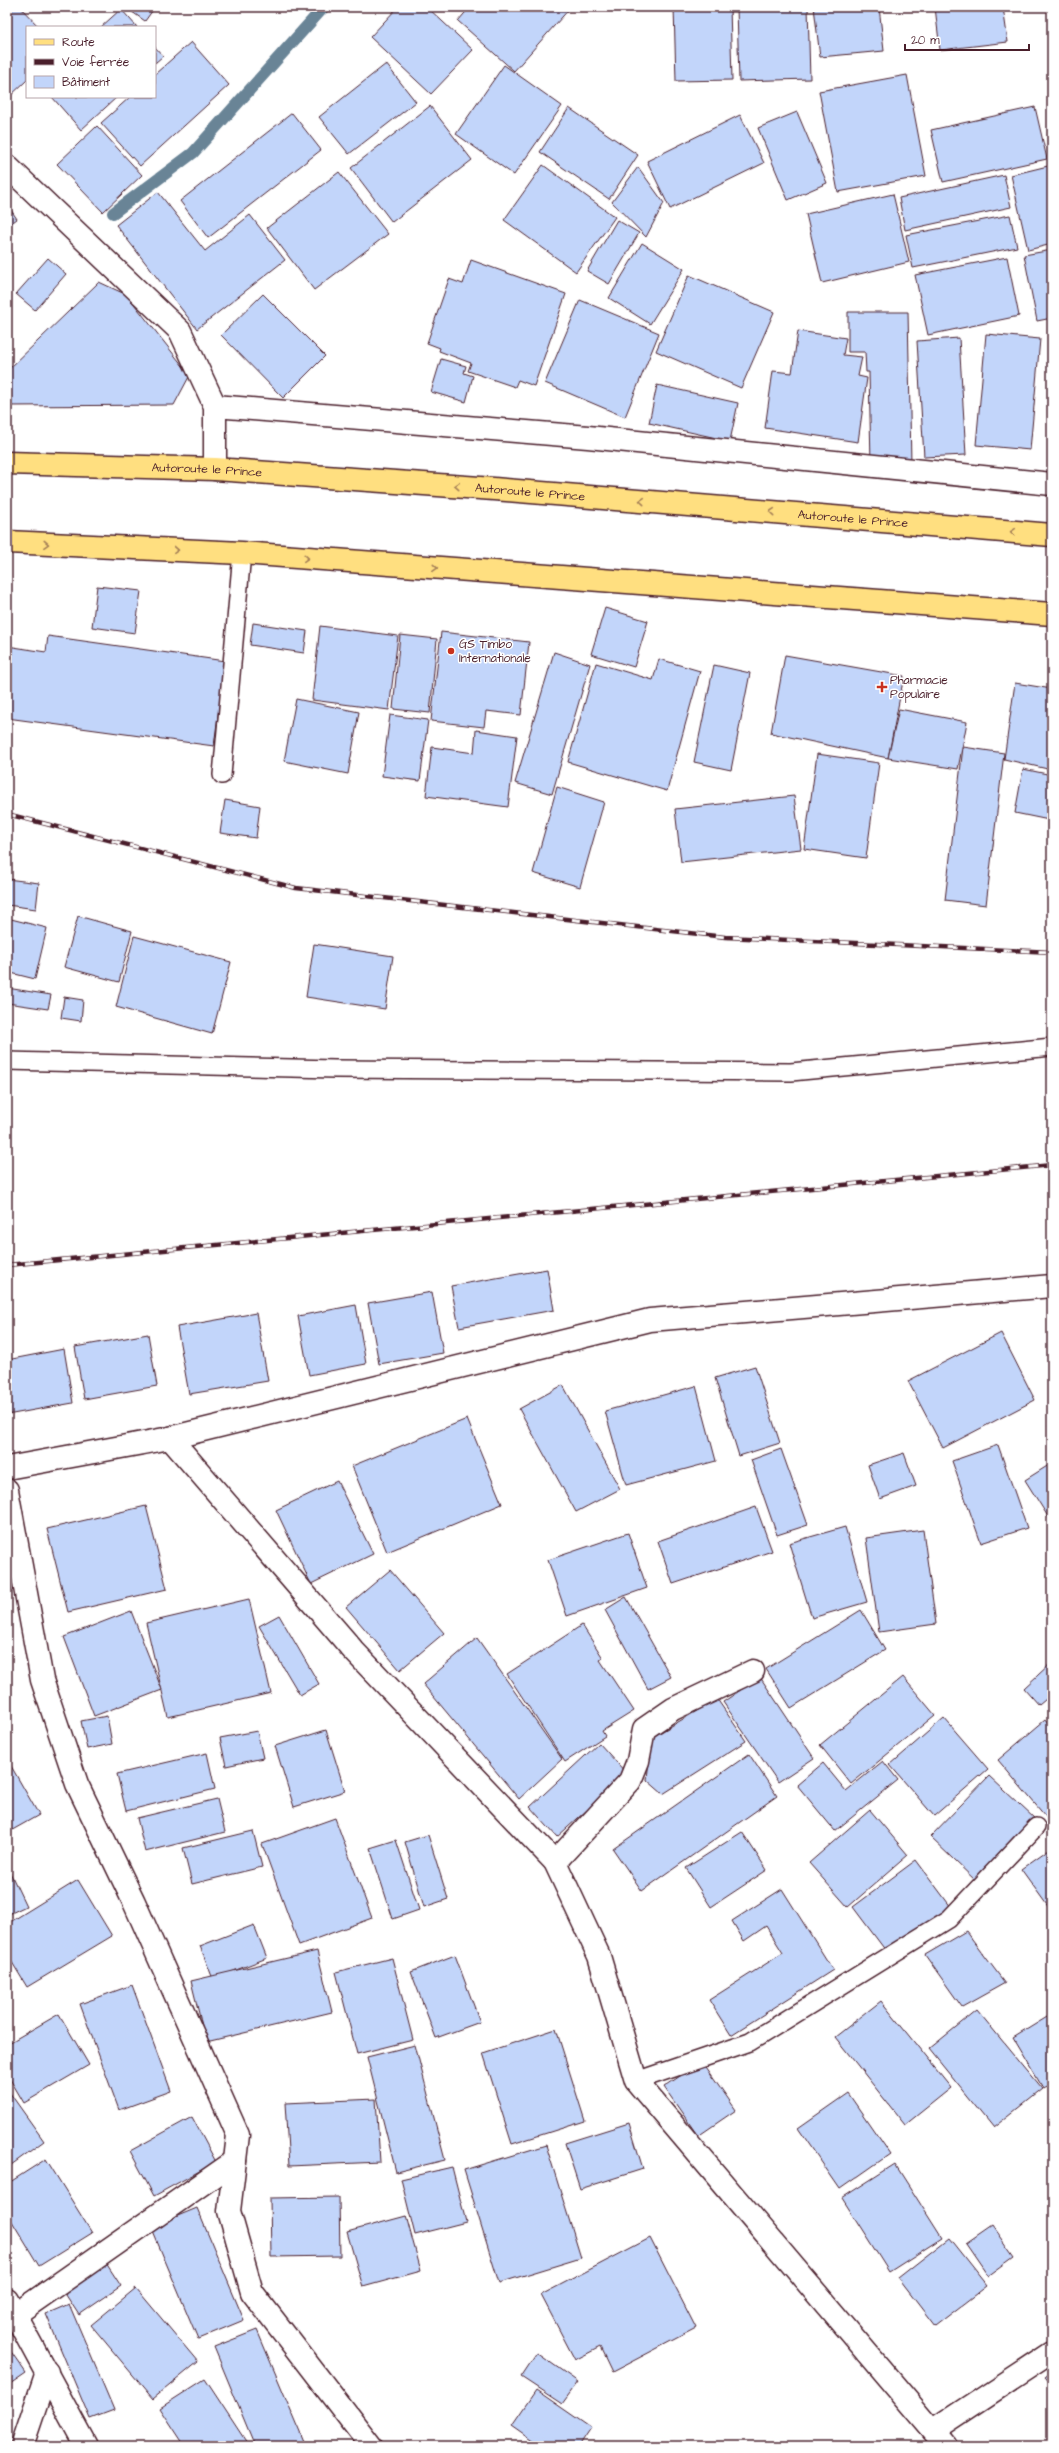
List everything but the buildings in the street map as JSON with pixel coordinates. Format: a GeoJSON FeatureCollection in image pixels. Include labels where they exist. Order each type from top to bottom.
{"type":"FeatureCollection","features":[{"type":"Feature","properties":{"kind":"main road","name":"Autoroute le Prince"},"geometry":{"type":"LineString","coordinates":[[7,463],[215,469],[502,490],[1052,535]]}},
{"type":"Feature","properties":{"kind":"main road"},"geometry":{"type":"LineString","coordinates":[[7,542],[242,553],[1052,614]]}},
{"type":"Feature","properties":{"kind":"street"},"geometry":{"type":"LineString","coordinates":[[7,166],[180,331],[215,406],[215,469]]}},
{"type":"Feature","properties":{"kind":"street"},"geometry":{"type":"LineString","coordinates":[[215,406],[588,437],[1052,484]]}},
{"type":"Feature","properties":{"kind":"street"},"geometry":{"type":"LineString","coordinates":[[7,1468],[170,1438],[650,1320],[1052,1286]]}},
{"type":"Feature","properties":{"kind":"street"},"geometry":{"type":"LineString","coordinates":[[170,1438],[353,1650],[555,1862],[599,1956],[636,2081],[940,2438],[1052,2352]]}},
{"type":"Feature","properties":{"kind":"street"},"geometry":{"type":"LineString","coordinates":[[7,1490],[42,1680],[77,1784],[134,1902],[238,2135],[229,2212],[252,2292],[371,2446]]}},
{"type":"Feature","properties":{"kind":"street"},"geometry":{"type":"LineString","coordinates":[[555,1862],[630,1781],[638,1761],[644,1729],[673,1709],[753,1670]]}},
{"type":"Feature","properties":{"kind":"street"},"geometry":{"type":"LineString","coordinates":[[86,2446],[12,2307],[235,2161]]}},
{"type":"Feature","properties":{"kind":"street"},"geometry":{"type":"LineString","coordinates":[[22,2446],[47,2372]]}},
{"type":"Feature","properties":{"kind":"lane"},"geometry":{"type":"LineString","coordinates":[[222,775],[242,553]]}},
{"type":"Feature","properties":{"kind":"lane"},"geometry":{"type":"LineString","coordinates":[[7,1061],[336,1069],[791,1072],[1052,1047]]}},
{"type":"Feature","properties":{"kind":"lane"},"geometry":{"type":"LineString","coordinates":[[636,2081],[750,2042],[949,1919],[1036,1827]]}},
{"type":"Feature","properties":{"kind":"waterway"},"geometry":{"type":"LineString","coordinates":[[113,213],[193,153],[324,7]]}},
{"type":"Feature","properties":{"kind":"railway"},"geometry":{"type":"LineString","coordinates":[[7,814],[296,888],[725,937],[1052,952]]}},
{"type":"Feature","properties":{"kind":"railway"},"geometry":{"type":"LineString","coordinates":[[7,1265],[1052,1165]]}},
{"type":"Feature","properties":{"kind":"place","name":"GS Timbo Internationale"},"geometry":{"type":"Point","coordinates":[451,651]}},
{"type":"Feature","properties":{"kind":"place","name":"Pharmacie Populaire"},"geometry":{"type":"Point","coordinates":[882,687]}}]}
